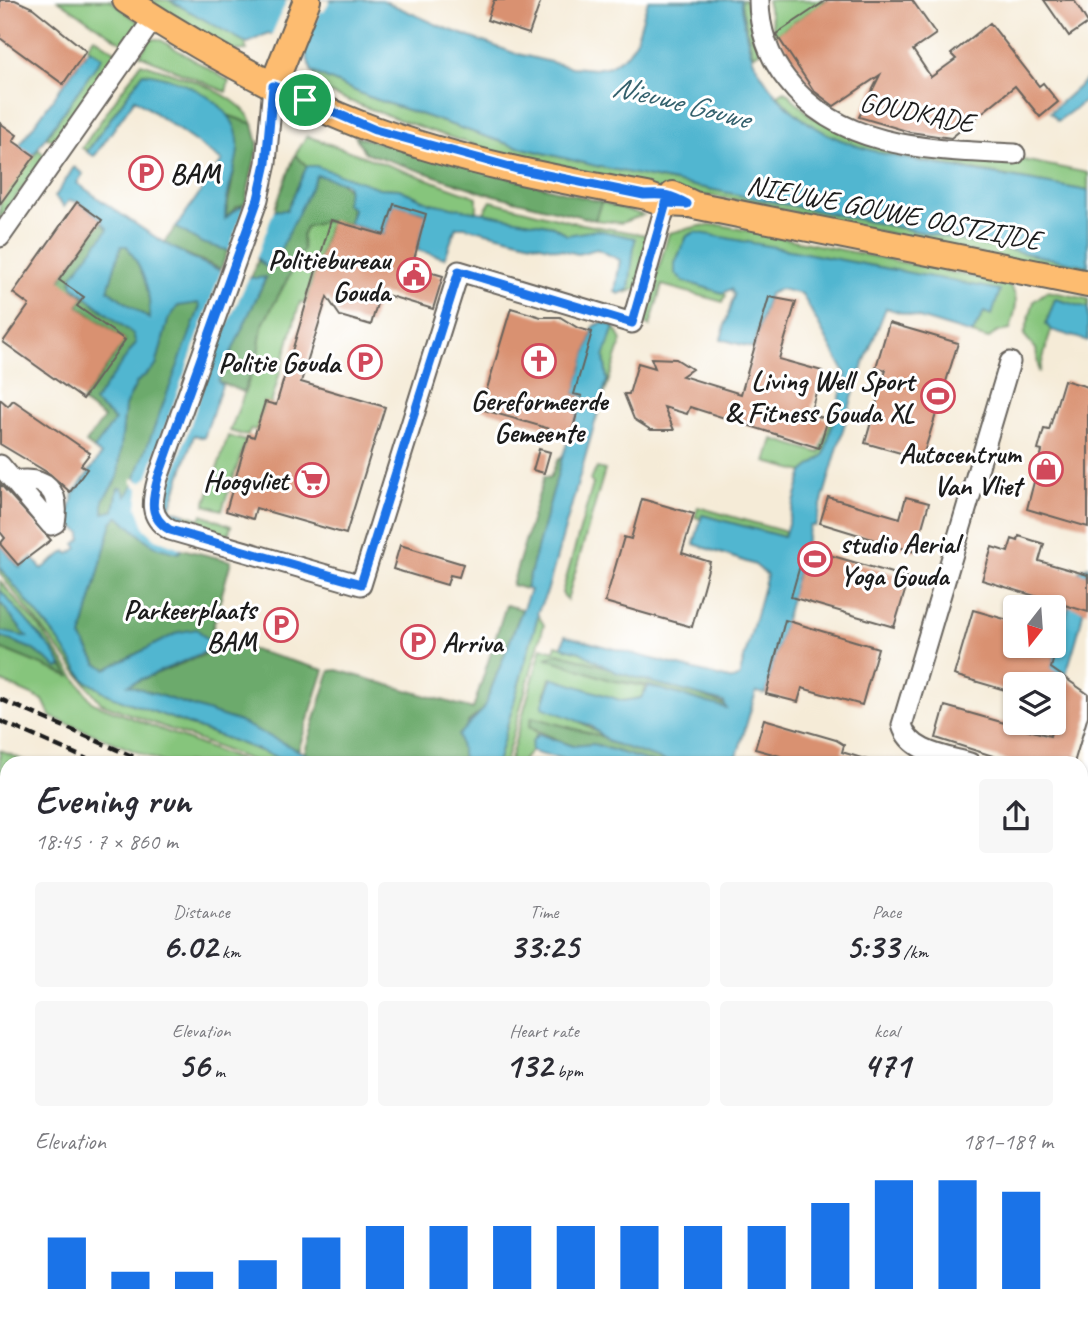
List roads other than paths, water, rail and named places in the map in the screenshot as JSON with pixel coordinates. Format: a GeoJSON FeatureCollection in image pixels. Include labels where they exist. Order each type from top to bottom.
{"type":"FeatureCollection","features":[{"type":"Feature","properties":{"kind":"main road","name":"NIEUWE GOUWE OOSTZIJDE"},"geometry":{"type":"LineString","coordinates":[[126,0],[273,86],[375,130],[517,169],[1088,284]]}},
{"type":"Feature","properties":{"kind":"main road"},"geometry":{"type":"LineString","coordinates":[[273,86],[307,0]]}},
{"type":"Feature","properties":{"kind":"street","name":"GOUDKADE"},"geometry":{"type":"LineString","coordinates":[[759,0],[765,37],[774,63],[811,108],[836,124],[894,142],[934,150],[1015,154]]}},
{"type":"Feature","properties":{"kind":"street"},"geometry":{"type":"LineString","coordinates":[[0,237],[154,18]]}},
{"type":"Feature","properties":{"kind":"street"},"geometry":{"type":"LineString","coordinates":[[273,86],[266,163],[258,199],[158,478],[152,507],[161,525],[170,530],[236,549],[361,584],[459,271],[632,323],[670,200]]}},
{"type":"Feature","properties":{"kind":"street"},"geometry":{"type":"LineString","coordinates":[[946,756],[919,748],[905,737],[902,725],[1010,362]]}},
{"type":"Feature","properties":{"kind":"street"},"geometry":{"type":"LineString","coordinates":[[0,464],[14,481]]}},
{"type":"Feature","properties":{"kind":"water","name":"Nieuwe Gouwe"},"geometry":{"type":"Polygon","coordinates":[[[169,0],[382,0],[442,27],[514,53],[571,67],[595,69],[610,66],[628,53],[636,41],[648,0],[740,0],[747,40],[754,61],[771,88],[791,110],[814,127],[840,140],[896,157],[1088,191],[1088,266],[596,166],[511,145],[369,97],[312,72],[304,49],[268,33],[248,43],[169,0]]]}},
{"type":"Feature","properties":{"kind":"water"},"geometry":{"type":"Polygon","coordinates":[[[89,49],[102,57],[0,202],[0,172],[89,49]]]}},
{"type":"Feature","properties":{"kind":"water"},"geometry":{"type":"Polygon","coordinates":[[[143,73],[174,80],[206,95],[230,118],[237,133],[238,149],[226,202],[225,219],[241,207],[287,210],[307,166],[316,166],[379,188],[399,189],[430,203],[553,226],[567,235],[597,230],[635,238],[629,289],[619,294],[615,292],[620,260],[597,249],[578,254],[456,227],[445,258],[417,250],[425,213],[394,205],[384,235],[349,224],[353,209],[346,204],[348,187],[345,183],[317,175],[270,271],[258,259],[202,243],[176,227],[222,161],[135,99],[96,154],[94,156],[87,152],[143,73]]]}},
{"type":"Feature","properties":{"kind":"water"},"geometry":{"type":"Polygon","coordinates":[[[1088,78],[1088,99],[1058,121],[1050,112],[1088,78]]]}},
{"type":"Feature","properties":{"kind":"water"},"geometry":{"type":"Polygon","coordinates":[[[74,167],[83,174],[77,183],[168,245],[221,271],[245,277],[266,277],[218,381],[222,385],[204,438],[194,435],[170,509],[185,514],[182,549],[178,553],[159,548],[118,516],[112,522],[81,637],[97,664],[107,669],[179,632],[197,629],[210,642],[212,649],[128,685],[240,722],[310,756],[274,756],[111,696],[85,680],[56,637],[0,568],[0,544],[20,568],[32,558],[42,569],[66,551],[69,554],[78,548],[75,544],[81,539],[81,533],[67,521],[74,493],[101,455],[94,449],[115,420],[94,402],[136,343],[133,334],[73,286],[72,276],[108,229],[92,212],[75,201],[69,200],[64,207],[55,197],[74,167]],[[121,246],[108,290],[149,319],[150,308],[145,280],[127,246],[121,246]],[[198,303],[178,306],[168,320],[156,366],[137,382],[125,406],[118,477],[103,500],[103,513],[114,511],[118,488],[122,488],[126,497],[137,480],[135,478],[200,307],[198,303]]]}},
{"type":"Feature","properties":{"kind":"water"},"geometry":{"type":"Polygon","coordinates":[[[695,232],[1000,290],[992,315],[984,312],[972,334],[886,308],[858,378],[815,526],[810,526],[766,694],[756,692],[737,756],[651,756],[609,742],[591,726],[542,707],[552,678],[623,701],[641,698],[649,686],[726,708],[724,702],[616,672],[580,652],[562,647],[565,636],[733,680],[739,677],[767,575],[755,565],[694,544],[702,515],[784,537],[803,472],[824,455],[846,375],[802,294],[780,289],[769,294],[753,348],[721,339],[734,295],[731,289],[723,293],[683,281],[675,273],[675,263],[687,236],[695,232]]]}},
{"type":"Feature","properties":{"kind":"water"},"geometry":{"type":"Polygon","coordinates":[[[1055,299],[1088,308],[1088,341],[1051,330],[1046,324],[1055,299]]]}},
{"type":"Feature","properties":{"kind":"water"},"geometry":{"type":"Polygon","coordinates":[[[603,322],[614,326],[604,357],[607,380],[547,592],[537,613],[499,756],[462,756],[458,735],[483,710],[530,590],[526,589],[563,455],[583,397],[574,393],[594,326],[603,322]]]}},
{"type":"Feature","properties":{"kind":"water"},"geometry":{"type":"Polygon","coordinates":[[[1088,566],[1085,604],[1071,658],[1066,674],[1050,672],[1054,658],[1066,658],[1066,616],[1079,571],[1088,566]]]}},
{"type":"Feature","properties":{"kind":"water"},"geometry":{"type":"Polygon","coordinates":[[[0,590],[53,651],[62,666],[58,668],[32,649],[0,636],[0,631],[27,637],[0,602],[0,590]]]}},
{"type":"Feature","properties":{"kind":"water"},"geometry":{"type":"Polygon","coordinates":[[[539,734],[572,746],[593,744],[632,756],[547,756],[531,751],[532,741],[539,734]]]}},
{"type":"Feature","properties":{"kind":"railway"},"geometry":{"type":"LineString","coordinates":[[0,699],[132,756]]}},
{"type":"Feature","properties":{"kind":"railway"},"geometry":{"type":"LineString","coordinates":[[0,721],[80,756]]}},
{"type":"Feature","properties":{"kind":"place","name":"BAM"},"geometry":{"type":"Point","coordinates":[146,173]}},
{"type":"Feature","properties":{"kind":"place","name":"Politiebureau Gouda"},"geometry":{"type":"Point","coordinates":[414,275]}},
{"type":"Feature","properties":{"kind":"place","name":"Gereformeerde Gemeente"},"geometry":{"type":"Point","coordinates":[539,361]}},
{"type":"Feature","properties":{"kind":"place","name":"Politie Gouda"},"geometry":{"type":"Point","coordinates":[365,362]}},
{"type":"Feature","properties":{"kind":"place","name":"Living Well Sport & Fitness Gouda XL"},"geometry":{"type":"Point","coordinates":[938,396]}},
{"type":"Feature","properties":{"kind":"place","name":"Autocentrum Van Vliet"},"geometry":{"type":"Point","coordinates":[1046,469]}},
{"type":"Feature","properties":{"kind":"place","name":"Hoogvliet"},"geometry":{"type":"Point","coordinates":[312,480]}},
{"type":"Feature","properties":{"kind":"place","name":"studio Aerial Yoga Gouda"},"geometry":{"type":"Point","coordinates":[815,559]}},
{"type":"Feature","properties":{"kind":"place","name":"Parkeerplaats BAM"},"geometry":{"type":"Point","coordinates":[281,625]}},
{"type":"Feature","properties":{"kind":"place","name":"Arriva"},"geometry":{"type":"Point","coordinates":[418,642]}}]}
